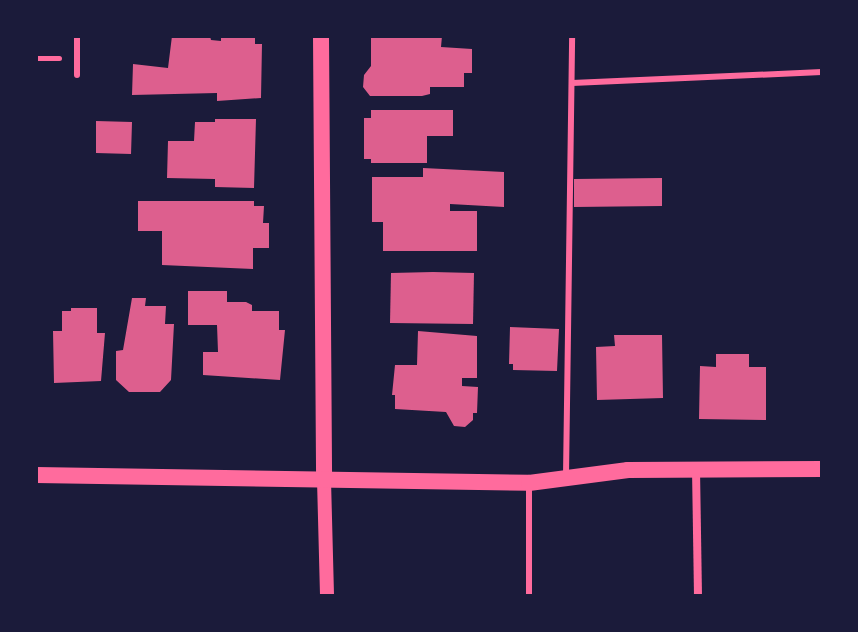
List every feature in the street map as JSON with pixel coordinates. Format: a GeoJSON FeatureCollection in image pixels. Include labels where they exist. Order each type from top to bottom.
{"type":"FeatureCollection","features":[{"type":"Feature","properties":{"kind":"main road"},"geometry":{"type":"LineString","coordinates":[[321,36],[324,480]]}},
{"type":"Feature","properties":{"kind":"main road"},"geometry":{"type":"LineString","coordinates":[[36,475],[529,483],[628,470],[822,469]]}},
{"type":"Feature","properties":{"kind":"street"},"geometry":{"type":"LineString","coordinates":[[696,468],[698,596]]}},
{"type":"Feature","properties":{"kind":"street"},"geometry":{"type":"LineString","coordinates":[[324,480],[327,596]]}},
{"type":"Feature","properties":{"kind":"lane"},"geometry":{"type":"LineString","coordinates":[[77,36],[77,75]]}},
{"type":"Feature","properties":{"kind":"lane"},"geometry":{"type":"LineString","coordinates":[[566,479],[572,36]]}},
{"type":"Feature","properties":{"kind":"lane"},"geometry":{"type":"LineString","coordinates":[[572,83],[822,72]]}},
{"type":"Feature","properties":{"kind":"lane"},"geometry":{"type":"LineString","coordinates":[[529,483],[529,596]]}},
{"type":"Feature","properties":{"kind":"building"},"geometry":{"type":"Polygon","coordinates":[[[172,36],[210,36],[211,40],[221,41],[221,36],[255,36],[255,44],[262,44],[261,98],[217,101],[217,93],[132,95],[133,64],[168,68],[172,36]]]}},
{"type":"Feature","properties":{"kind":"building"},"geometry":{"type":"Polygon","coordinates":[[[442,36],[441,47],[472,49],[472,73],[464,73],[464,87],[430,87],[430,94],[422,96],[370,96],[363,87],[364,75],[371,66],[371,38],[442,36]]]}},
{"type":"Feature","properties":{"kind":"building"},"geometry":{"type":"Polygon","coordinates":[[[371,110],[453,110],[453,136],[427,136],[427,163],[371,163],[371,159],[364,159],[364,118],[371,118],[371,110]]]}},
{"type":"Feature","properties":{"kind":"building"},"geometry":{"type":"Polygon","coordinates":[[[215,119],[256,119],[254,188],[215,187],[215,179],[167,178],[168,141],[194,141],[195,122],[215,122],[215,119]]]}},
{"type":"Feature","properties":{"kind":"building"},"geometry":{"type":"Polygon","coordinates":[[[96,121],[132,122],[131,154],[96,153],[96,121]]]}},
{"type":"Feature","properties":{"kind":"building"},"geometry":{"type":"Polygon","coordinates":[[[423,168],[504,172],[504,207],[450,204],[450,211],[477,211],[477,251],[383,251],[383,222],[372,222],[372,177],[423,177],[423,168]]]}},
{"type":"Feature","properties":{"kind":"building"},"geometry":{"type":"Polygon","coordinates":[[[662,178],[662,206],[574,207],[574,179],[662,178]]]}},
{"type":"Feature","properties":{"kind":"building"},"geometry":{"type":"Polygon","coordinates":[[[138,201],[254,201],[254,206],[264,206],[263,223],[269,223],[269,248],[253,248],[253,269],[162,265],[162,231],[138,231],[138,201]]]}},
{"type":"Feature","properties":{"kind":"building"},"geometry":{"type":"Polygon","coordinates":[[[391,273],[474,273],[473,324],[390,323],[391,273]]]}},
{"type":"Feature","properties":{"kind":"building"},"geometry":{"type":"Polygon","coordinates":[[[188,291],[227,291],[227,302],[246,302],[252,305],[252,311],[279,311],[279,330],[285,330],[280,380],[203,375],[203,352],[218,352],[217,325],[188,325],[188,291]]]}},
{"type":"Feature","properties":{"kind":"building"},"geometry":{"type":"Polygon","coordinates":[[[132,298],[146,298],[145,306],[166,306],[165,324],[174,324],[171,380],[160,392],[129,392],[116,380],[116,351],[123,350],[132,298]]]}},
{"type":"Feature","properties":{"kind":"building"},"geometry":{"type":"Polygon","coordinates":[[[71,308],[97,308],[97,333],[105,333],[101,381],[54,383],[53,331],[62,331],[62,311],[71,311],[71,308]]]}},
{"type":"Feature","properties":{"kind":"building"},"geometry":{"type":"Polygon","coordinates":[[[510,327],[559,329],[557,371],[513,370],[513,364],[509,364],[510,327]]]}},
{"type":"Feature","properties":{"kind":"building"},"geometry":{"type":"Polygon","coordinates":[[[418,331],[477,336],[477,378],[462,378],[462,386],[478,387],[477,413],[473,413],[473,420],[465,427],[454,426],[446,412],[395,409],[395,395],[392,395],[395,365],[417,365],[418,331]]]}},
{"type":"Feature","properties":{"kind":"building"},"geometry":{"type":"Polygon","coordinates":[[[614,335],[662,335],[663,398],[597,400],[596,347],[615,346],[614,335]]]}},
{"type":"Feature","properties":{"kind":"building"},"geometry":{"type":"Polygon","coordinates":[[[716,354],[749,354],[749,367],[766,367],[766,420],[699,419],[700,366],[716,367],[716,354]]]}}]}
